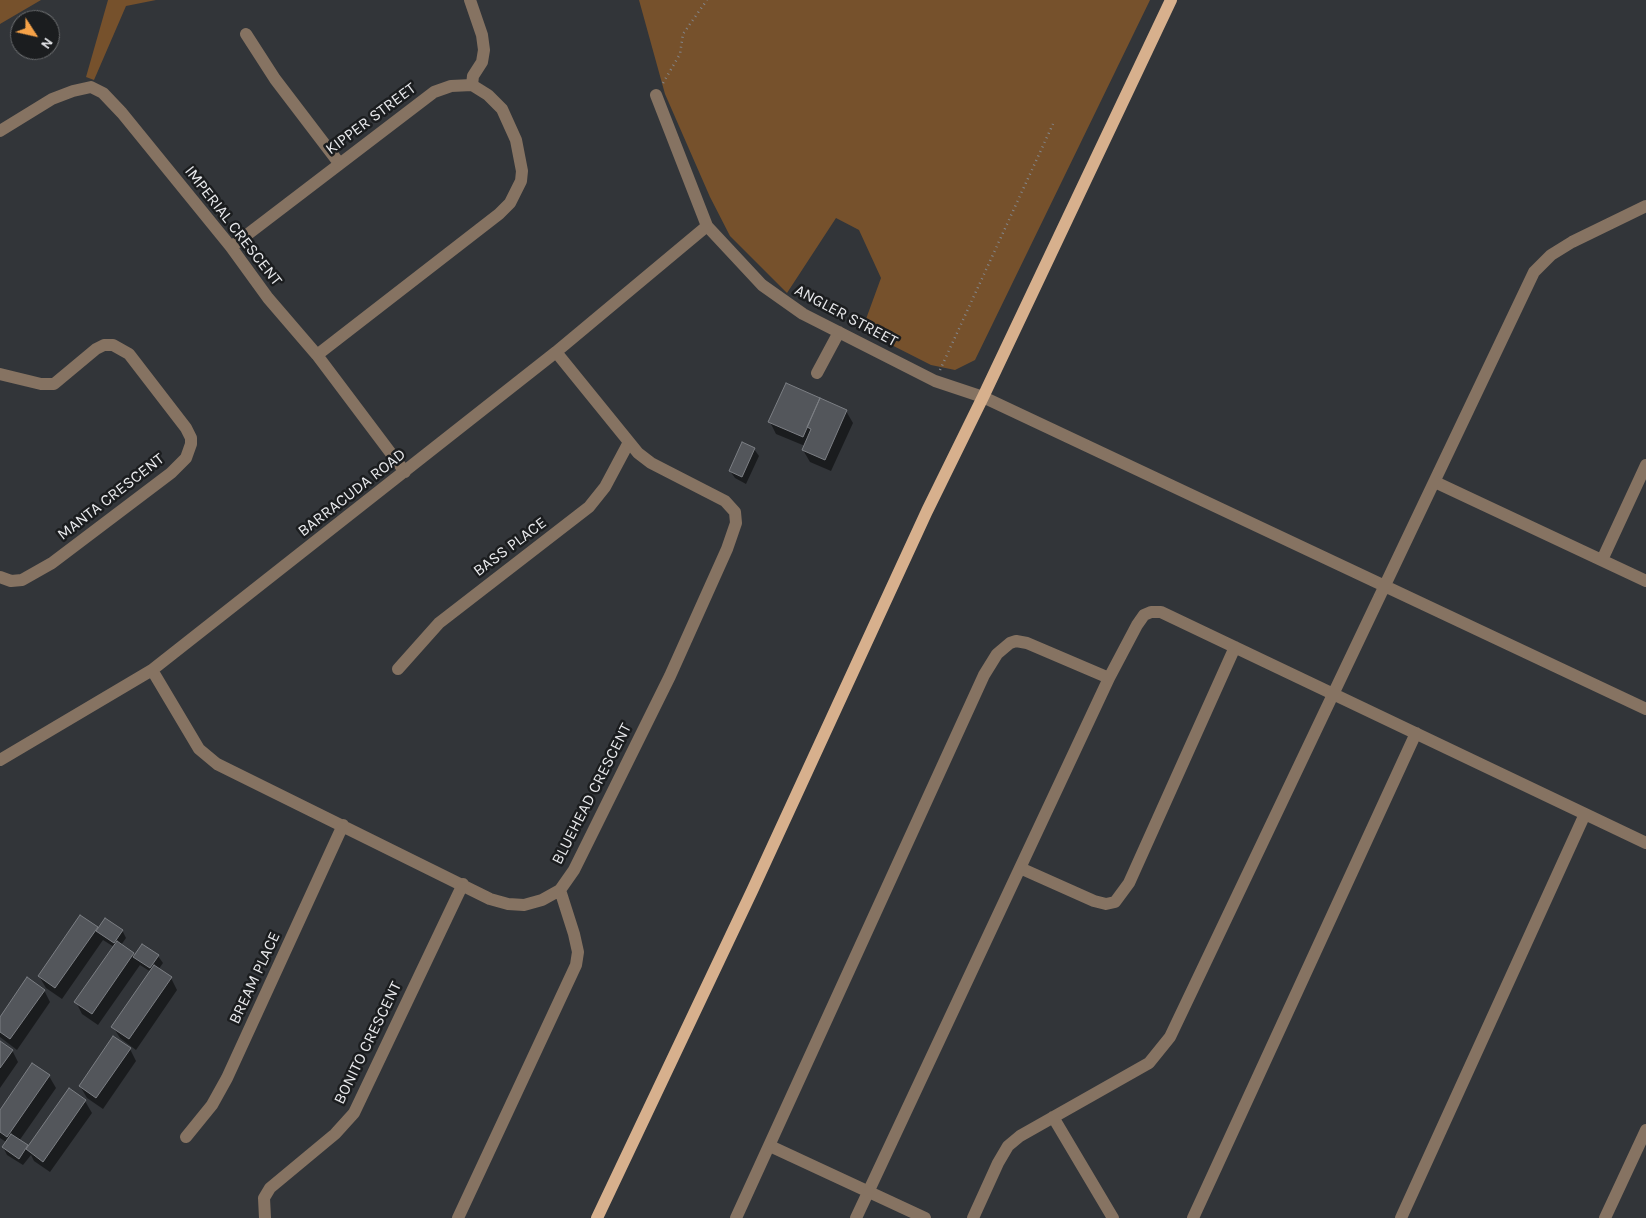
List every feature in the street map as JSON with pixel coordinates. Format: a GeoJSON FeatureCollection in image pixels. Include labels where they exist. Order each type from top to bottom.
{"type":"FeatureCollection","features":[{"type":"Feature","properties":{"kind":"main road"},"geometry":{"type":"LineString","coordinates":[[597,1218],[752,890],[927,511],[1171,0]]}},
{"type":"Feature","properties":{"kind":"street"},"geometry":{"type":"LineString","coordinates":[[317,356],[499,214],[514,196],[521,181],[522,171],[516,140],[502,109],[488,95],[472,85],[473,76],[482,62],[484,50],[482,36],[470,0]]}},
{"type":"Feature","properties":{"kind":"street"},"geometry":{"type":"LineString","coordinates":[[246,34],[274,79],[339,163]]}},
{"type":"Feature","properties":{"kind":"street","name":"KIPPER STREET"},"geometry":{"type":"LineString","coordinates":[[231,247],[434,92],[451,86],[472,85]]}},
{"type":"Feature","properties":{"kind":"street","name":"IMPERIAL CRESCENT"},"geometry":{"type":"LineString","coordinates":[[0,131],[52,100],[84,88],[98,90],[108,97],[231,247],[283,317],[317,356],[405,472]]}},
{"type":"Feature","properties":{"kind":"street","name":"ANGLER STREET"},"geometry":{"type":"LineString","coordinates":[[656,95],[706,226],[762,285],[803,314],[935,380],[983,397],[1646,709]]}},
{"type":"Feature","properties":{"kind":"street"},"geometry":{"type":"LineString","coordinates":[[973,1218],[998,1163],[1008,1146],[1020,1136],[1149,1063],[1170,1036],[1534,272],[1552,255],[1572,242],[1646,206]]}},
{"type":"Feature","properties":{"kind":"street","name":"BARRACUDA ROAD"},"geometry":{"type":"LineString","coordinates":[[0,760],[152,670],[556,352],[706,226]]}},
{"type":"Feature","properties":{"kind":"street"},"geometry":{"type":"LineString","coordinates":[[817,373],[839,332]]}},
{"type":"Feature","properties":{"kind":"street","name":"MANTA CRESCENT"},"geometry":{"type":"LineString","coordinates":[[0,374],[41,384],[54,384],[96,349],[104,345],[114,345],[129,354],[186,428],[191,438],[191,444],[186,458],[171,472],[52,562],[22,580],[11,581],[0,577]]}},
{"type":"Feature","properties":{"kind":"street","name":"BLUEHEAD CRESCENT"},"geometry":{"type":"LineString","coordinates":[[152,670],[199,749],[217,764],[490,899],[508,904],[524,905],[542,900],[560,890],[574,870],[665,685],[727,549],[736,523],[735,512],[725,501],[651,463],[629,442],[556,352]]}},
{"type":"Feature","properties":{"kind":"street","name":"BASS PLACE"},"geometry":{"type":"LineString","coordinates":[[398,669],[439,623],[589,507],[605,487],[629,442]]}},
{"type":"Feature","properties":{"kind":"street"},"geometry":{"type":"LineString","coordinates":[[1602,560],[1646,465]]}},
{"type":"Feature","properties":{"kind":"street"},"geometry":{"type":"LineString","coordinates":[[1435,482],[1646,581]]}},
{"type":"Feature","properties":{"kind":"street"},"geometry":{"type":"LineString","coordinates":[[856,1218],[1109,678],[1144,615],[1151,612],[1161,612],[1646,843]]}},
{"type":"Feature","properties":{"kind":"street"},"geometry":{"type":"LineString","coordinates":[[736,1218],[984,675],[997,654],[1010,643],[1016,641],[1027,643],[1109,678]]}},
{"type":"Feature","properties":{"kind":"street"},"geometry":{"type":"LineString","coordinates":[[1020,868],[1094,901],[1106,904],[1115,902],[1129,883],[1235,647]]}},
{"type":"Feature","properties":{"kind":"street"},"geometry":{"type":"LineString","coordinates":[[1194,1218],[1416,734]]}},
{"type":"Feature","properties":{"kind":"street"},"geometry":{"type":"LineString","coordinates":[[1400,1218],[1585,814]]}},
{"type":"Feature","properties":{"kind":"street","name":"BREAM PLACE"},"geometry":{"type":"LineString","coordinates":[[186,1137],[212,1105],[227,1078],[343,825]]}},
{"type":"Feature","properties":{"kind":"street","name":"BONITO CRESCENT"},"geometry":{"type":"LineString","coordinates":[[265,1218],[264,1198],[270,1188],[335,1134],[354,1113],[463,884]]}},
{"type":"Feature","properties":{"kind":"street"},"geometry":{"type":"LineString","coordinates":[[458,1218],[576,965],[578,952],[560,890]]}},
{"type":"Feature","properties":{"kind":"street"},"geometry":{"type":"LineString","coordinates":[[1053,1118],[1113,1218]]}},
{"type":"Feature","properties":{"kind":"street"},"geometry":{"type":"LineString","coordinates":[[1605,1218],[1646,1130]]}},
{"type":"Feature","properties":{"kind":"street"},"geometry":{"type":"LineString","coordinates":[[770,1146],[925,1218]]}},
{"type":"Feature","properties":{"kind":"path"},"geometry":{"type":"LineString","coordinates":[[656,95],[680,54],[683,34],[707,0]]}},
{"type":"Feature","properties":{"kind":"path"},"geometry":{"type":"LineString","coordinates":[[935,380],[1053,124]]}},
{"type":"Feature","properties":{"kind":"shaded area"},"geometry":{"type":"Polygon","coordinates":[[[0,0],[41,0],[24,10],[10,10],[10,18],[0,24],[0,0]]]}},
{"type":"Feature","properties":{"kind":"shaded area"},"geometry":{"type":"Polygon","coordinates":[[[108,0],[156,0],[126,6],[94,80],[86,77],[108,0]]]}},
{"type":"Feature","properties":{"kind":"shaded area"},"geometry":{"type":"Polygon","coordinates":[[[639,0],[1150,0],[975,360],[955,370],[931,365],[862,330],[881,278],[859,230],[836,218],[787,293],[730,236],[710,197],[665,94],[639,0]]]}},
{"type":"Feature","properties":{"kind":"building"},"geometry":{"type":"Polygon","coordinates":[[[786,383],[820,398],[803,437],[768,422],[786,383]]]}},
{"type":"Feature","properties":{"kind":"building"},"geometry":{"type":"Polygon","coordinates":[[[820,398],[847,410],[825,460],[802,450],[811,429],[807,427],[820,398]]]}},
{"type":"Feature","properties":{"kind":"building"},"geometry":{"type":"Polygon","coordinates":[[[742,442],[755,448],[742,477],[729,471],[742,442]]]}},
{"type":"Feature","properties":{"kind":"building"},"geometry":{"type":"Polygon","coordinates":[[[80,915],[98,927],[55,988],[38,976],[80,915]]]}},
{"type":"Feature","properties":{"kind":"building"},"geometry":{"type":"Polygon","coordinates":[[[105,918],[123,930],[114,943],[96,931],[105,918]]]}},
{"type":"Feature","properties":{"kind":"building"},"geometry":{"type":"Polygon","coordinates":[[[117,941],[134,953],[92,1014],[74,1002],[117,941]]]}},
{"type":"Feature","properties":{"kind":"building"},"geometry":{"type":"Polygon","coordinates":[[[142,944],[159,955],[150,968],[133,957],[142,944]]]}},
{"type":"Feature","properties":{"kind":"building"},"geometry":{"type":"Polygon","coordinates":[[[154,965],[172,977],[129,1039],[111,1027],[154,965]]]}},
{"type":"Feature","properties":{"kind":"building"},"geometry":{"type":"Polygon","coordinates":[[[27,977],[45,990],[10,1039],[0,1032],[0,1017],[27,977]]]}},
{"type":"Feature","properties":{"kind":"building"},"geometry":{"type":"Polygon","coordinates":[[[113,1036],[131,1048],[96,1098],[79,1086],[113,1036]]]}},
{"type":"Feature","properties":{"kind":"building"},"geometry":{"type":"Polygon","coordinates":[[[0,1041],[13,1050],[0,1068],[0,1041]]]}},
{"type":"Feature","properties":{"kind":"building"},"geometry":{"type":"Polygon","coordinates":[[[32,1063],[50,1075],[7,1137],[0,1132],[0,1110],[32,1063]]]}},
{"type":"Feature","properties":{"kind":"building"},"geometry":{"type":"Polygon","coordinates":[[[69,1088],[86,1100],[43,1162],[26,1149],[69,1088]]]}},
{"type":"Feature","properties":{"kind":"building"},"geometry":{"type":"Polygon","coordinates":[[[11,1134],[28,1145],[19,1159],[2,1147],[11,1134]]]}}]}
